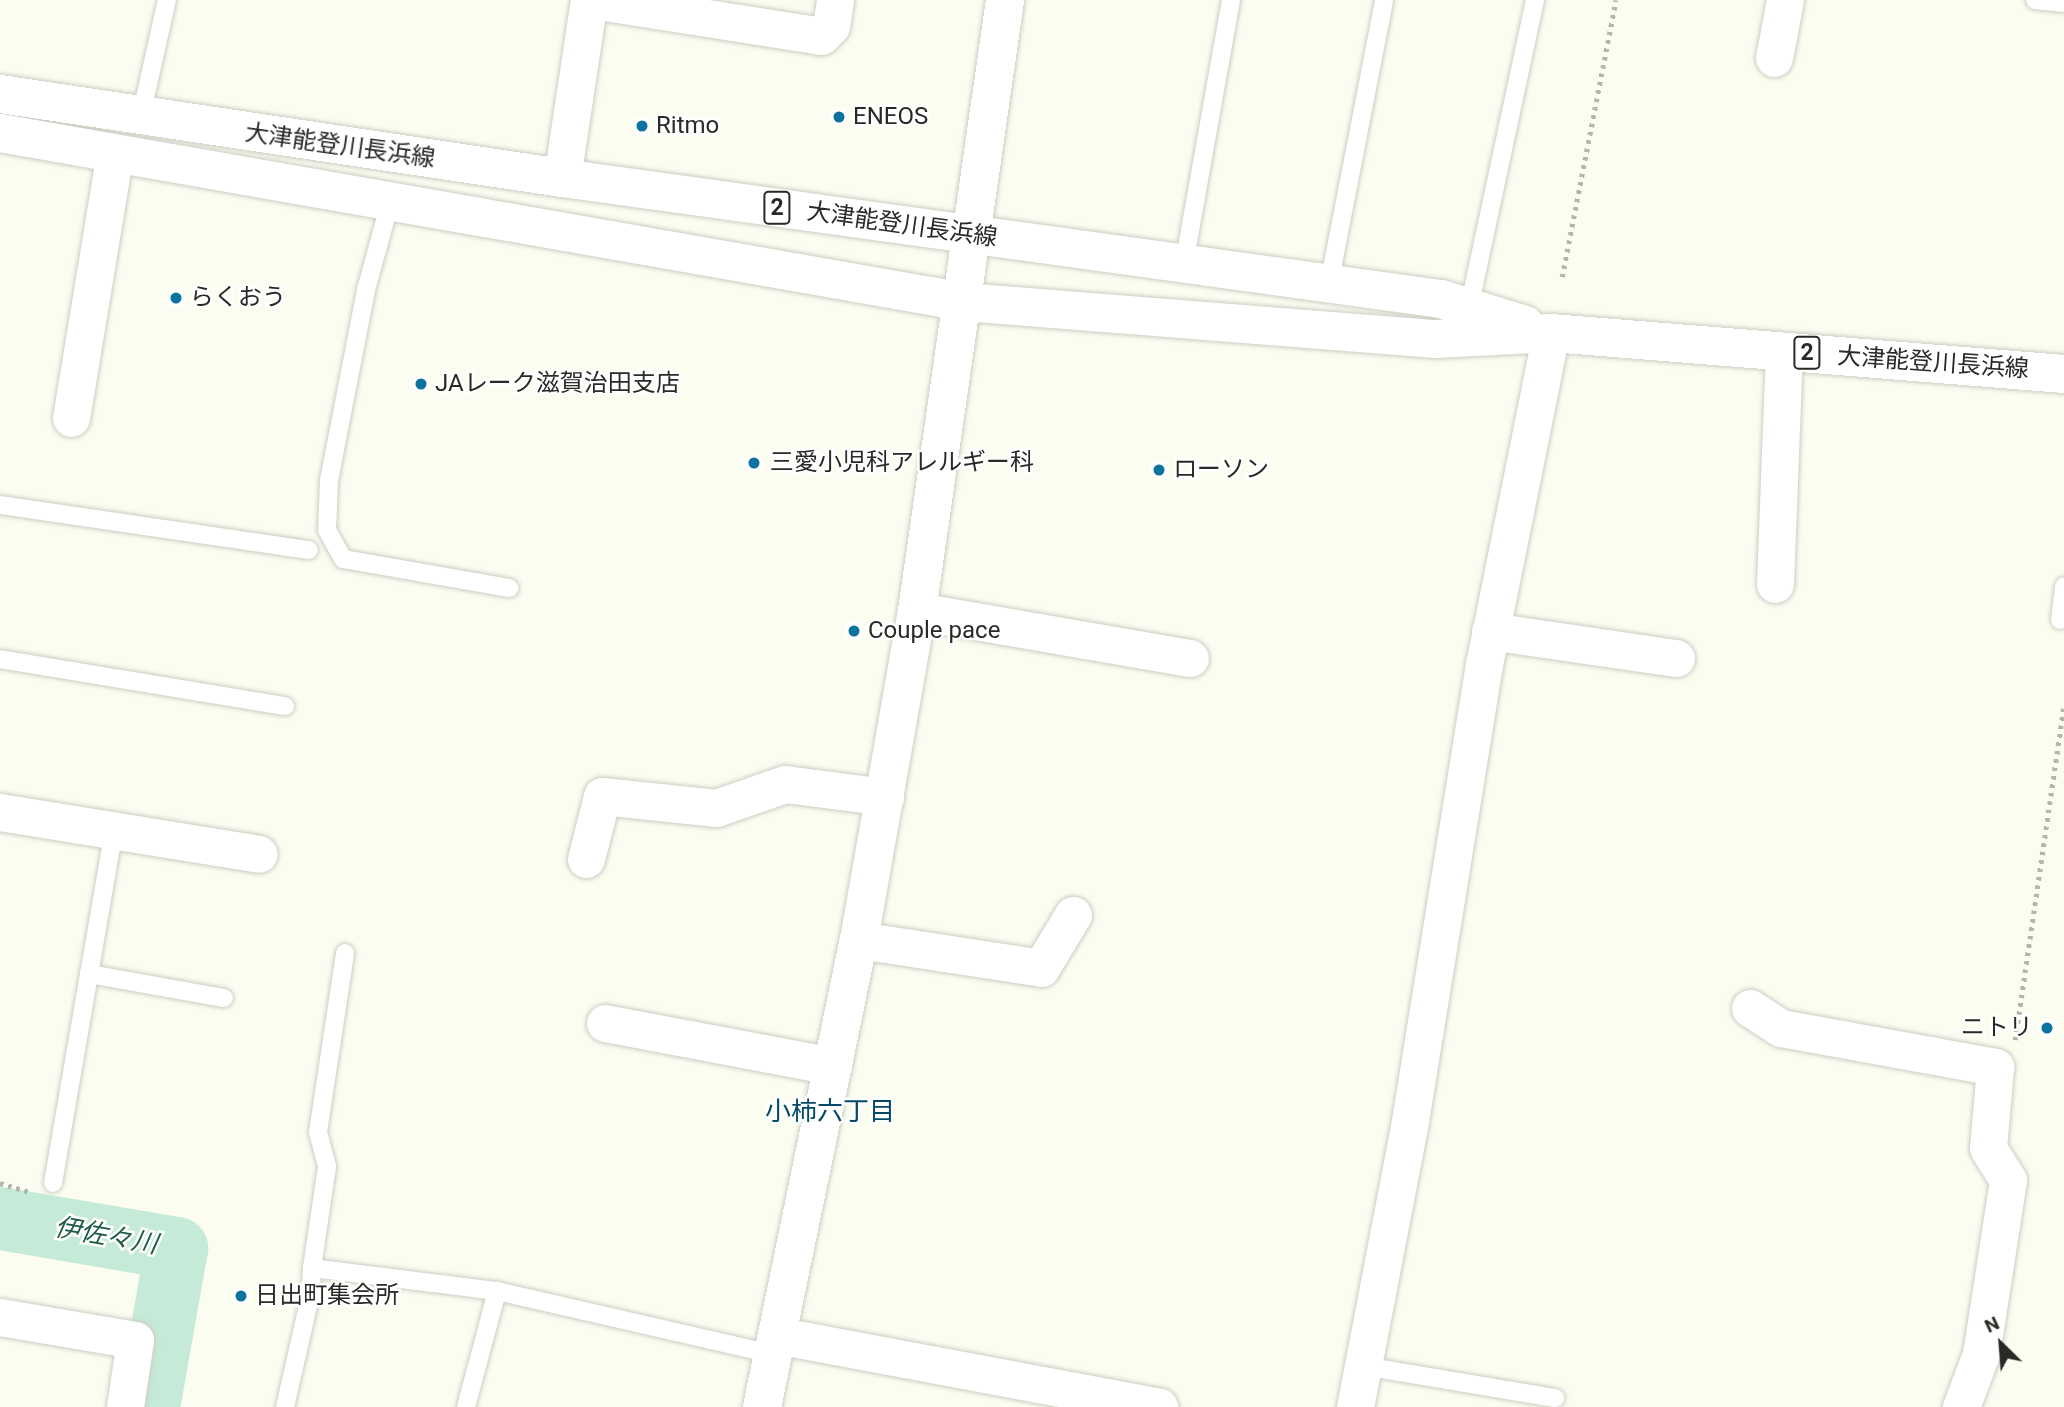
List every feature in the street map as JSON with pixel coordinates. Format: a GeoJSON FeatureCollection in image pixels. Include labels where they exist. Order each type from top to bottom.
{"type":"FeatureCollection","features":[{"type":"Feature","properties":{"kind":"main road"},"geometry":{"type":"LineString","coordinates":[[761,1407],[859,940],[918,611],[974,236],[1005,0]]}},
{"type":"Feature","properties":{"kind":"main road","name":"大津能登川長浜線"},"geometry":{"type":"LineString","coordinates":[[0,94],[562,178],[1441,299],[1551,333]]}},
{"type":"Feature","properties":{"kind":"main road","name":"大津能登川長浜線"},"geometry":{"type":"LineString","coordinates":[[0,133],[391,199],[964,302],[1436,339],[1551,333],[2064,374]]}},
{"type":"Feature","properties":{"kind":"street"},"geometry":{"type":"LineString","coordinates":[[562,178],[590,0],[821,36],[831,26],[835,0]]}},
{"type":"Feature","properties":{"kind":"street"},"geometry":{"type":"LineString","coordinates":[[1774,58],[1785,0]]}},
{"type":"Feature","properties":{"kind":"street"},"geometry":{"type":"LineString","coordinates":[[71,418],[116,153]]}},
{"type":"Feature","properties":{"kind":"street"},"geometry":{"type":"LineString","coordinates":[[1355,1407],[1409,1127],[1490,631],[1551,333]]}},
{"type":"Feature","properties":{"kind":"street"},"geometry":{"type":"LineString","coordinates":[[1775,584],[1784,351]]}},
{"type":"Feature","properties":{"kind":"street"},"geometry":{"type":"LineString","coordinates":[[918,611],[1190,658]]}},
{"type":"Feature","properties":{"kind":"street"},"geometry":{"type":"LineString","coordinates":[[1490,631],[1676,658]]}},
{"type":"Feature","properties":{"kind":"street"},"geometry":{"type":"LineString","coordinates":[[586,859],[603,796],[716,808],[785,784],[885,797]]}},
{"type":"Feature","properties":{"kind":"street"},"geometry":{"type":"LineString","coordinates":[[0,812],[259,854]]}},
{"type":"Feature","properties":{"kind":"street"},"geometry":{"type":"LineString","coordinates":[[859,940],[1041,968],[1073,915]]}},
{"type":"Feature","properties":{"kind":"street"},"geometry":{"type":"LineString","coordinates":[[1750,1008],[1781,1028],[1996,1067],[1988,1148],[2008,1180],[1981,1354],[1961,1407]]}},
{"type":"Feature","properties":{"kind":"street"},"geometry":{"type":"LineString","coordinates":[[605,1023],[833,1066]]}},
{"type":"Feature","properties":{"kind":"street"},"geometry":{"type":"LineString","coordinates":[[0,1317],[135,1340],[125,1407]]}},
{"type":"Feature","properties":{"kind":"street"},"geometry":{"type":"LineString","coordinates":[[774,1344],[1159,1407]]}},
{"type":"Feature","properties":{"kind":"lane"},"geometry":{"type":"LineString","coordinates":[[141,116],[167,0]]}},
{"type":"Feature","properties":{"kind":"lane"},"geometry":{"type":"LineString","coordinates":[[1184,264],[1231,0]]}},
{"type":"Feature","properties":{"kind":"lane"},"geometry":{"type":"LineString","coordinates":[[1329,284],[1384,0]]}},
{"type":"Feature","properties":{"kind":"lane"},"geometry":{"type":"LineString","coordinates":[[1469,308],[1535,0]]}},
{"type":"Feature","properties":{"kind":"lane"},"geometry":{"type":"LineString","coordinates":[[2035,0],[2064,3]]}},
{"type":"Feature","properties":{"kind":"lane"},"geometry":{"type":"LineString","coordinates":[[391,199],[366,290],[329,481],[327,530],[343,559],[510,588]]}},
{"type":"Feature","properties":{"kind":"lane"},"geometry":{"type":"LineString","coordinates":[[0,505],[309,550]]}},
{"type":"Feature","properties":{"kind":"lane"},"geometry":{"type":"LineString","coordinates":[[2060,620],[2064,586]]}},
{"type":"Feature","properties":{"kind":"lane"},"geometry":{"type":"LineString","coordinates":[[0,659],[285,706]]}},
{"type":"Feature","properties":{"kind":"lane"},"geometry":{"type":"LineString","coordinates":[[53,1183],[114,831]]}},
{"type":"Feature","properties":{"kind":"lane"},"geometry":{"type":"LineString","coordinates":[[285,1407],[311,1293],[312,1268],[327,1166],[318,1132],[345,953]]}},
{"type":"Feature","properties":{"kind":"lane"},"geometry":{"type":"LineString","coordinates":[[89,974],[225,998]]}},
{"type":"Feature","properties":{"kind":"lane"},"geometry":{"type":"LineString","coordinates":[[312,1268],[497,1291],[774,1344]]}},
{"type":"Feature","properties":{"kind":"lane"},"geometry":{"type":"LineString","coordinates":[[466,1407],[497,1291]]}},
{"type":"Feature","properties":{"kind":"lane"},"geometry":{"type":"LineString","coordinates":[[1364,1366],[1555,1398]]}},
{"type":"Feature","properties":{"kind":"path"},"geometry":{"type":"LineString","coordinates":[[1562,277],[1616,0]]}},
{"type":"Feature","properties":{"kind":"path"},"geometry":{"type":"LineString","coordinates":[[1996,1067],[2014,1052],[2064,705]]}},
{"type":"Feature","properties":{"kind":"waterway","name":"伊佐々川"},"geometry":{"type":"LineString","coordinates":[[0,1218],[176,1248],[148,1407]]}},
{"type":"Feature","properties":{"kind":"place","name":"ENEOS"},"geometry":{"type":"Point","coordinates":[839,117]}},
{"type":"Feature","properties":{"kind":"place","name":"Ritmo"},"geometry":{"type":"Point","coordinates":[642,126]}},
{"type":"Feature","properties":{"kind":"place","name":"らくおう"},"geometry":{"type":"Point","coordinates":[176,298]}},
{"type":"Feature","properties":{"kind":"place","name":"JAレーク滋賀治田支店"},"geometry":{"type":"Point","coordinates":[421,384]}},
{"type":"Feature","properties":{"kind":"place","name":"三愛小児科アレルギー科"},"geometry":{"type":"Point","coordinates":[754,463]}},
{"type":"Feature","properties":{"kind":"place","name":"ローソン"},"geometry":{"type":"Point","coordinates":[1159,470]}},
{"type":"Feature","properties":{"kind":"place","name":"Couple pace"},"geometry":{"type":"Point","coordinates":[854,631]}},
{"type":"Feature","properties":{"kind":"place","name":"ニトリ"},"geometry":{"type":"Point","coordinates":[2047,1028]}},
{"type":"Feature","properties":{"kind":"place","name":"日出町集会所"},"geometry":{"type":"Point","coordinates":[241,1296]}},
{"type":"Feature","properties":{"kind":"district","name":"小柿六丁目"},"geometry":{"type":"Point","coordinates":[830,1112]}}]}
